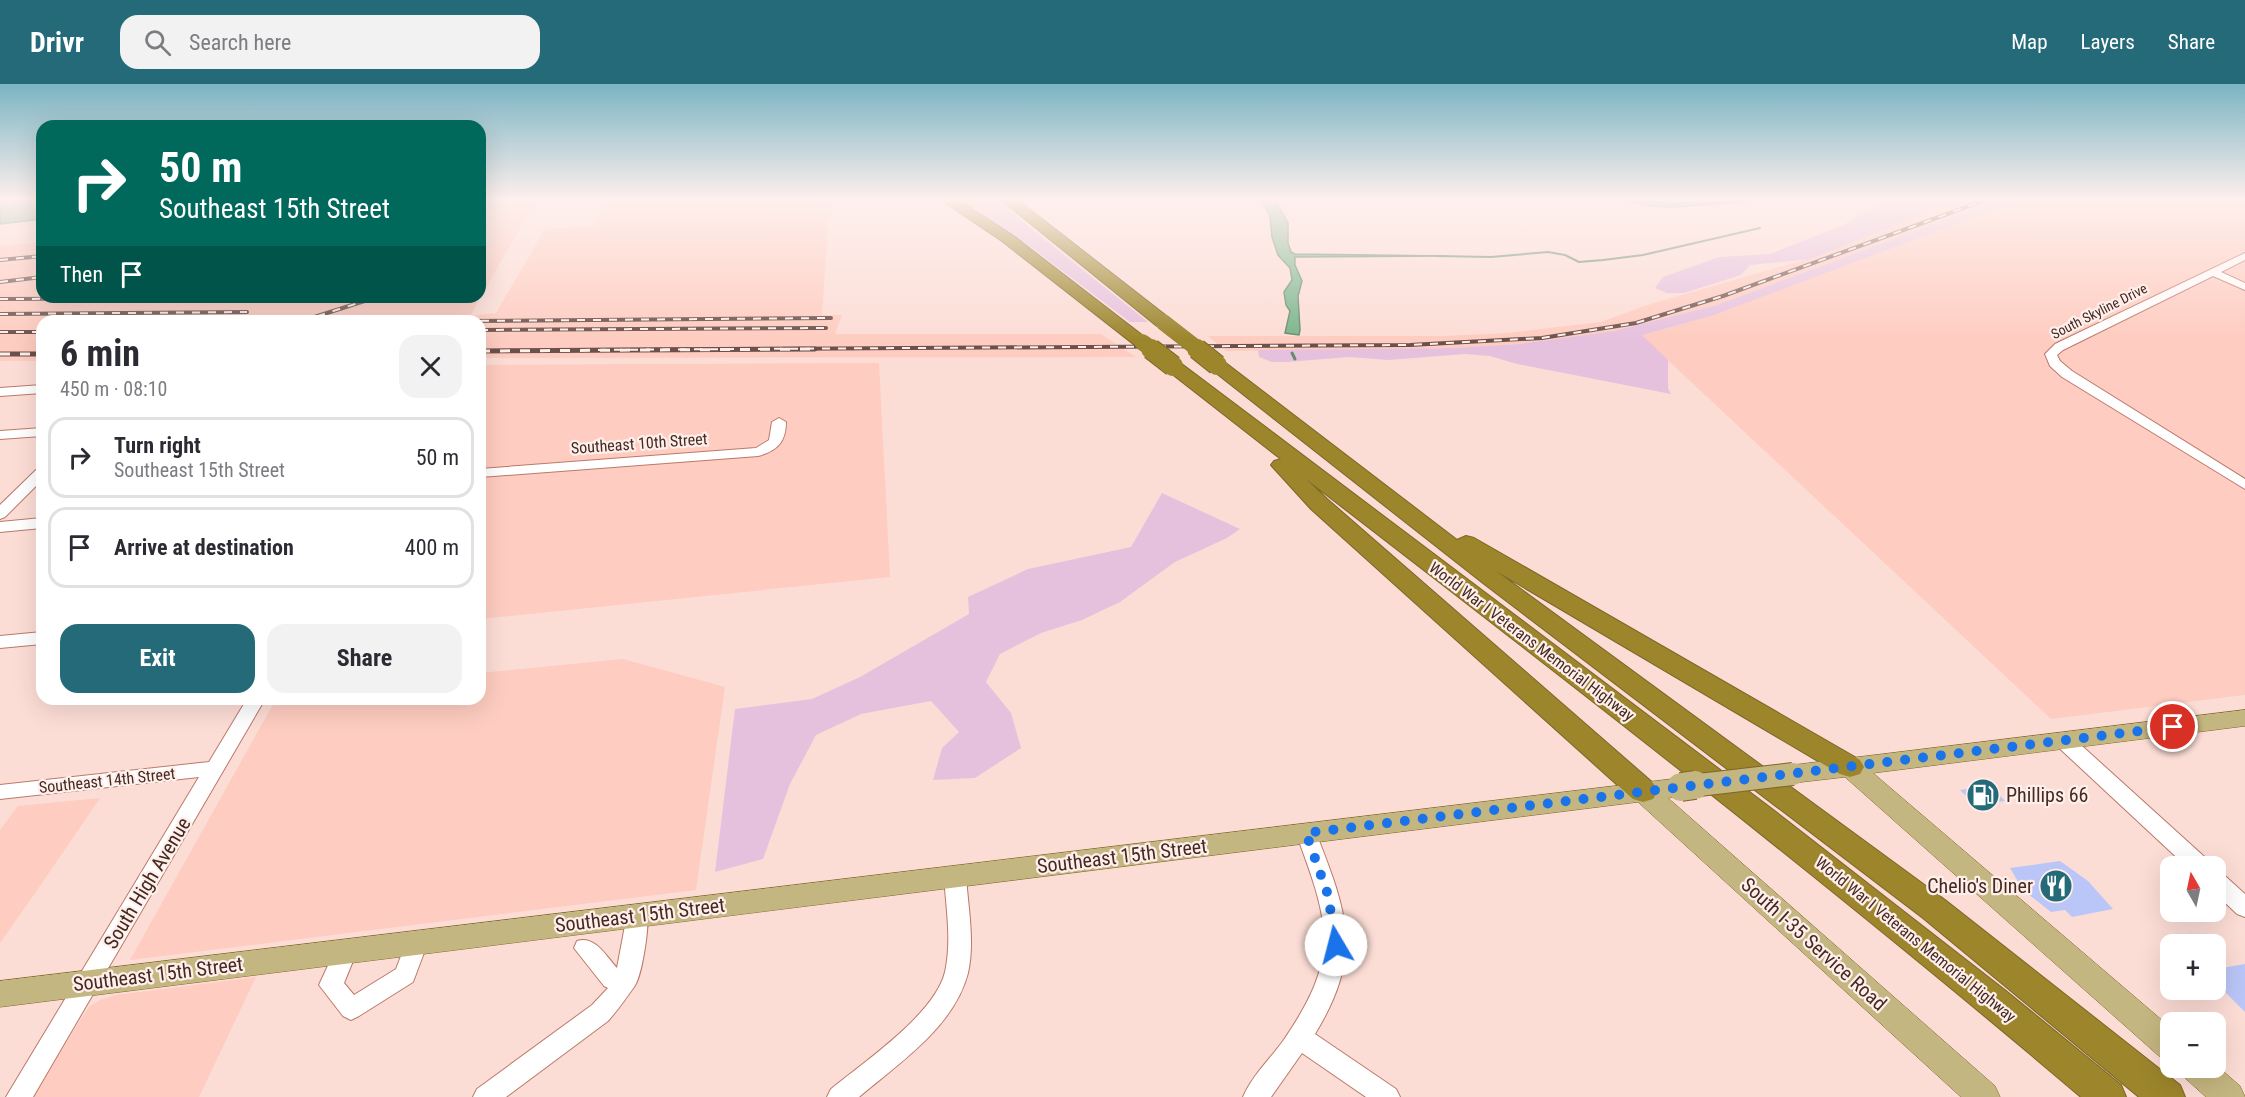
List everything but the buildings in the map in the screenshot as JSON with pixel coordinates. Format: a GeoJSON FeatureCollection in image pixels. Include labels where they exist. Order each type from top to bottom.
{"type":"FeatureCollection","features":[{"type":"Feature","properties":{"kind":"highway","name":"World War I Veterans Memorial Highway"},"geometry":{"type":"LineString","coordinates":[[1016,245],[1824,864],[2021,1023],[2108,1097]]}},
{"type":"Feature","properties":{"kind":"highway","name":"World War I Veterans Memorial Highway"},"geometry":{"type":"LineString","coordinates":[[1066,245],[1384,497],[1934,909],[2167,1097]]}},
{"type":"Feature","properties":{"kind":"highway"},"geometry":{"type":"LineString","coordinates":[[1219,401],[1319,504],[1643,791]]}},
{"type":"Feature","properties":{"kind":"highway"},"geometry":{"type":"LineString","coordinates":[[1384,497],[1850,767]]}},
{"type":"Feature","properties":{"kind":"main road","name":"Southeast 15th Street"},"geometry":{"type":"LineString","coordinates":[[0,994],[2245,718]]}},
{"type":"Feature","properties":{"kind":"main road"},"geometry":{"type":"LineString","coordinates":[[1850,767],[2160,1037]]}},
{"type":"Feature","properties":{"kind":"main road","name":"South I-35 Service Road"},"geometry":{"type":"LineString","coordinates":[[1643,791],[1984,1097]]}},
{"type":"Feature","properties":{"kind":"main road"},"geometry":{"type":"LineString","coordinates":[[2207,1078],[2229,1097]]}},
{"type":"Feature","properties":{"kind":"street","name":"South Skyline Drive"},"geometry":{"type":"LineString","coordinates":[[2245,256],[2059,346],[2053,351],[2051,357],[2054,363],[2067,374],[2245,485]]}},
{"type":"Feature","properties":{"kind":"street"},"geometry":{"type":"LineString","coordinates":[[2213,272],[2245,287]]}},
{"type":"Feature","properties":{"kind":"street"},"geometry":{"type":"LineString","coordinates":[[0,392],[36,389]]}},
{"type":"Feature","properties":{"kind":"street","name":"Southeast 10th Street"},"geometry":{"type":"LineString","coordinates":[[486,473],[758,452],[770,448],[778,440],[779,422]]}},
{"type":"Feature","properties":{"kind":"street"},"geometry":{"type":"LineString","coordinates":[[0,435],[36,432]]}},
{"type":"Feature","properties":{"kind":"street"},"geometry":{"type":"LineString","coordinates":[[0,514],[36,478]]}},
{"type":"Feature","properties":{"kind":"street"},"geometry":{"type":"LineString","coordinates":[[0,527],[36,524]]}},
{"type":"Feature","properties":{"kind":"street"},"geometry":{"type":"LineString","coordinates":[[0,642],[36,639]]}},
{"type":"Feature","properties":{"kind":"street","name":"South High Avenue"},"geometry":{"type":"LineString","coordinates":[[19,1097],[252,705]]}},
{"type":"Feature","properties":{"kind":"street"},"geometry":{"type":"LineString","coordinates":[[2064,741],[2188,856]]}},
{"type":"Feature","properties":{"kind":"street","name":"Southeast 14th Street"},"geometry":{"type":"LineString","coordinates":[[0,792],[215,768]]}},
{"type":"Feature","properties":{"kind":"street"},"geometry":{"type":"LineString","coordinates":[[1256,1097],[1329,988],[1336,945],[1328,895],[1306,833]]}},
{"type":"Feature","properties":{"kind":"street"},"geometry":{"type":"LineString","coordinates":[[840,1097],[939,1009],[948,994],[956,974],[959,958],[955,876]]}},
{"type":"Feature","properties":{"kind":"street"},"geometry":{"type":"LineString","coordinates":[[2226,890],[2245,908]]}},
{"type":"Feature","properties":{"kind":"street"},"geometry":{"type":"LineString","coordinates":[[486,1097],[600,1014],[616,999],[626,982],[638,915]]}},
{"type":"Feature","properties":{"kind":"street"},"geometry":{"type":"LineString","coordinates":[[346,951],[331,985],[351,1009],[405,975],[417,942]]}},
{"type":"Feature","properties":{"kind":"street"},"geometry":{"type":"LineString","coordinates":[[585,948],[612,979],[626,982]]}},
{"type":"Feature","properties":{"kind":"street"},"geometry":{"type":"LineString","coordinates":[[1297,1037],[1331,1057],[1387,1097]]}},
{"type":"Feature","properties":{"kind":"shaded area"},"geometry":{"type":"Polygon","coordinates":[[[36,245],[36,303],[477,303],[471,315],[36,315],[36,361],[0,361],[0,246],[36,245]]]}},
{"type":"Feature","properties":{"kind":"shaded area"},"geometry":{"type":"Polygon","coordinates":[[[486,245],[510,245],[486,288],[486,245]]]}},
{"type":"Feature","properties":{"kind":"shaded area"},"geometry":{"type":"Polygon","coordinates":[[[536,245],[827,245],[822,315],[842,315],[835,334],[1101,334],[1136,357],[486,358],[486,315],[479,315],[496,313],[536,245]]]}},
{"type":"Feature","properties":{"kind":"shaded area"},"geometry":{"type":"Polygon","coordinates":[[[1028,245],[1052,245],[1148,322],[1130,322],[1028,245]]]}},
{"type":"Feature","properties":{"kind":"shaded area"},"geometry":{"type":"Polygon","coordinates":[[[1275,245],[1289,245],[1291,252],[1295,254],[1447,256],[1295,257],[1295,265],[1302,281],[1298,296],[1299,335],[1285,333],[1290,311],[1286,305],[1284,292],[1292,280],[1290,268],[1278,255],[1275,245]]]}},
{"type":"Feature","properties":{"kind":"shaded area"},"geometry":{"type":"Polygon","coordinates":[[[1792,245],[1845,245],[1810,259],[1750,265],[1741,275],[1684,293],[1667,293],[1655,288],[1663,277],[1719,257],[1770,254],[1792,245]]]}},
{"type":"Feature","properties":{"kind":"shaded area"},"geometry":{"type":"Polygon","coordinates":[[[1844,245],[2245,245],[2245,695],[2051,719],[1641,335],[1711,316],[1717,305],[1614,331],[1518,344],[1452,348],[1226,351],[1208,336],[1445,336],[1508,333],[1601,322],[1644,306],[1814,257],[1844,245]]]}},
{"type":"Feature","properties":{"kind":"shaded area"},"geometry":{"type":"Polygon","coordinates":[[[1877,245],[1900,245],[1711,316],[1642,335],[1668,360],[1668,388],[1671,394],[1517,364],[1490,356],[1465,354],[1389,360],[1349,357],[1272,362],[1259,357],[1258,350],[1452,348],[1518,344],[1614,331],[1717,305],[1877,245]]]}},
{"type":"Feature","properties":{"kind":"shaded area"},"geometry":{"type":"Polygon","coordinates":[[[879,363],[890,577],[486,618],[486,365],[879,363]]]}},
{"type":"Feature","properties":{"kind":"shaded area"},"geometry":{"type":"Polygon","coordinates":[[[1162,493],[1240,529],[1227,538],[1175,562],[1120,602],[1082,620],[1041,633],[1000,654],[986,682],[1011,713],[1021,748],[975,778],[933,780],[942,748],[959,732],[931,701],[861,714],[816,735],[790,784],[763,859],[715,872],[735,709],[812,699],[860,677],[969,614],[968,597],[1028,569],[1131,547],[1162,493]]]}},
{"type":"Feature","properties":{"kind":"shaded area"},"geometry":{"type":"Polygon","coordinates":[[[623,659],[725,687],[696,890],[130,960],[273,705],[486,705],[486,672],[623,659]]]}},
{"type":"Feature","properties":{"kind":"shaded area"},"geometry":{"type":"Polygon","coordinates":[[[100,798],[0,943],[0,830],[18,806],[100,798]]]}},
{"type":"Feature","properties":{"kind":"shaded area"},"geometry":{"type":"Polygon","coordinates":[[[256,977],[199,1097],[33,1097],[82,1017],[90,1006],[102,999],[116,995],[256,977]]]}},
{"type":"Feature","properties":{"kind":"waterway"},"geometry":{"type":"LineString","coordinates":[[1436,256],[1491,257],[1548,252],[1565,255],[1579,262],[1643,255],[1685,245]]}},
{"type":"Feature","properties":{"kind":"waterway"},"geometry":{"type":"LineString","coordinates":[[1292,353],[1295,359]]}},
{"type":"Feature","properties":{"kind":"railway"},"geometry":{"type":"LineString","coordinates":[[582,350],[1410,345],[1542,338],[1636,323],[1723,296],[1862,245]]}},
{"type":"Feature","properties":{"kind":"railway"},"geometry":{"type":"LineString","coordinates":[[0,260],[36,257]]}},
{"type":"Feature","properties":{"kind":"railway"},"geometry":{"type":"LineString","coordinates":[[0,282],[36,278]]}},
{"type":"Feature","properties":{"kind":"railway"},"geometry":{"type":"LineString","coordinates":[[0,299],[36,299]]}},
{"type":"Feature","properties":{"kind":"railway"},"geometry":{"type":"LineString","coordinates":[[321,315],[358,303]]}},
{"type":"Feature","properties":{"kind":"railway"},"geometry":{"type":"LineString","coordinates":[[0,314],[247,312]]}},
{"type":"Feature","properties":{"kind":"railway"},"geometry":{"type":"LineString","coordinates":[[486,321],[831,318]]}},
{"type":"Feature","properties":{"kind":"railway"},"geometry":{"type":"LineString","coordinates":[[486,330],[826,328]]}},
{"type":"Feature","properties":{"kind":"railway"},"geometry":{"type":"LineString","coordinates":[[0,332],[36,332]]}},
{"type":"Feature","properties":{"kind":"railway"},"geometry":{"type":"LineString","coordinates":[[486,351],[815,349]]}},
{"type":"Feature","properties":{"kind":"railway"},"geometry":{"type":"LineString","coordinates":[[0,354],[36,354]]}},
{"type":"Feature","properties":{"kind":"place","name":"Phillips 66"},"geometry":{"type":"Point","coordinates":[1983,795]}},
{"type":"Feature","properties":{"kind":"place","name":"Chelio's Diner"},"geometry":{"type":"Point","coordinates":[2056,886]}},
{"type":"Feature","properties":{"kind":"route"},"geometry":{"type":"LineString","coordinates":[[1336,945],[1328,895],[1306,833],[2173,727]]}}]}
